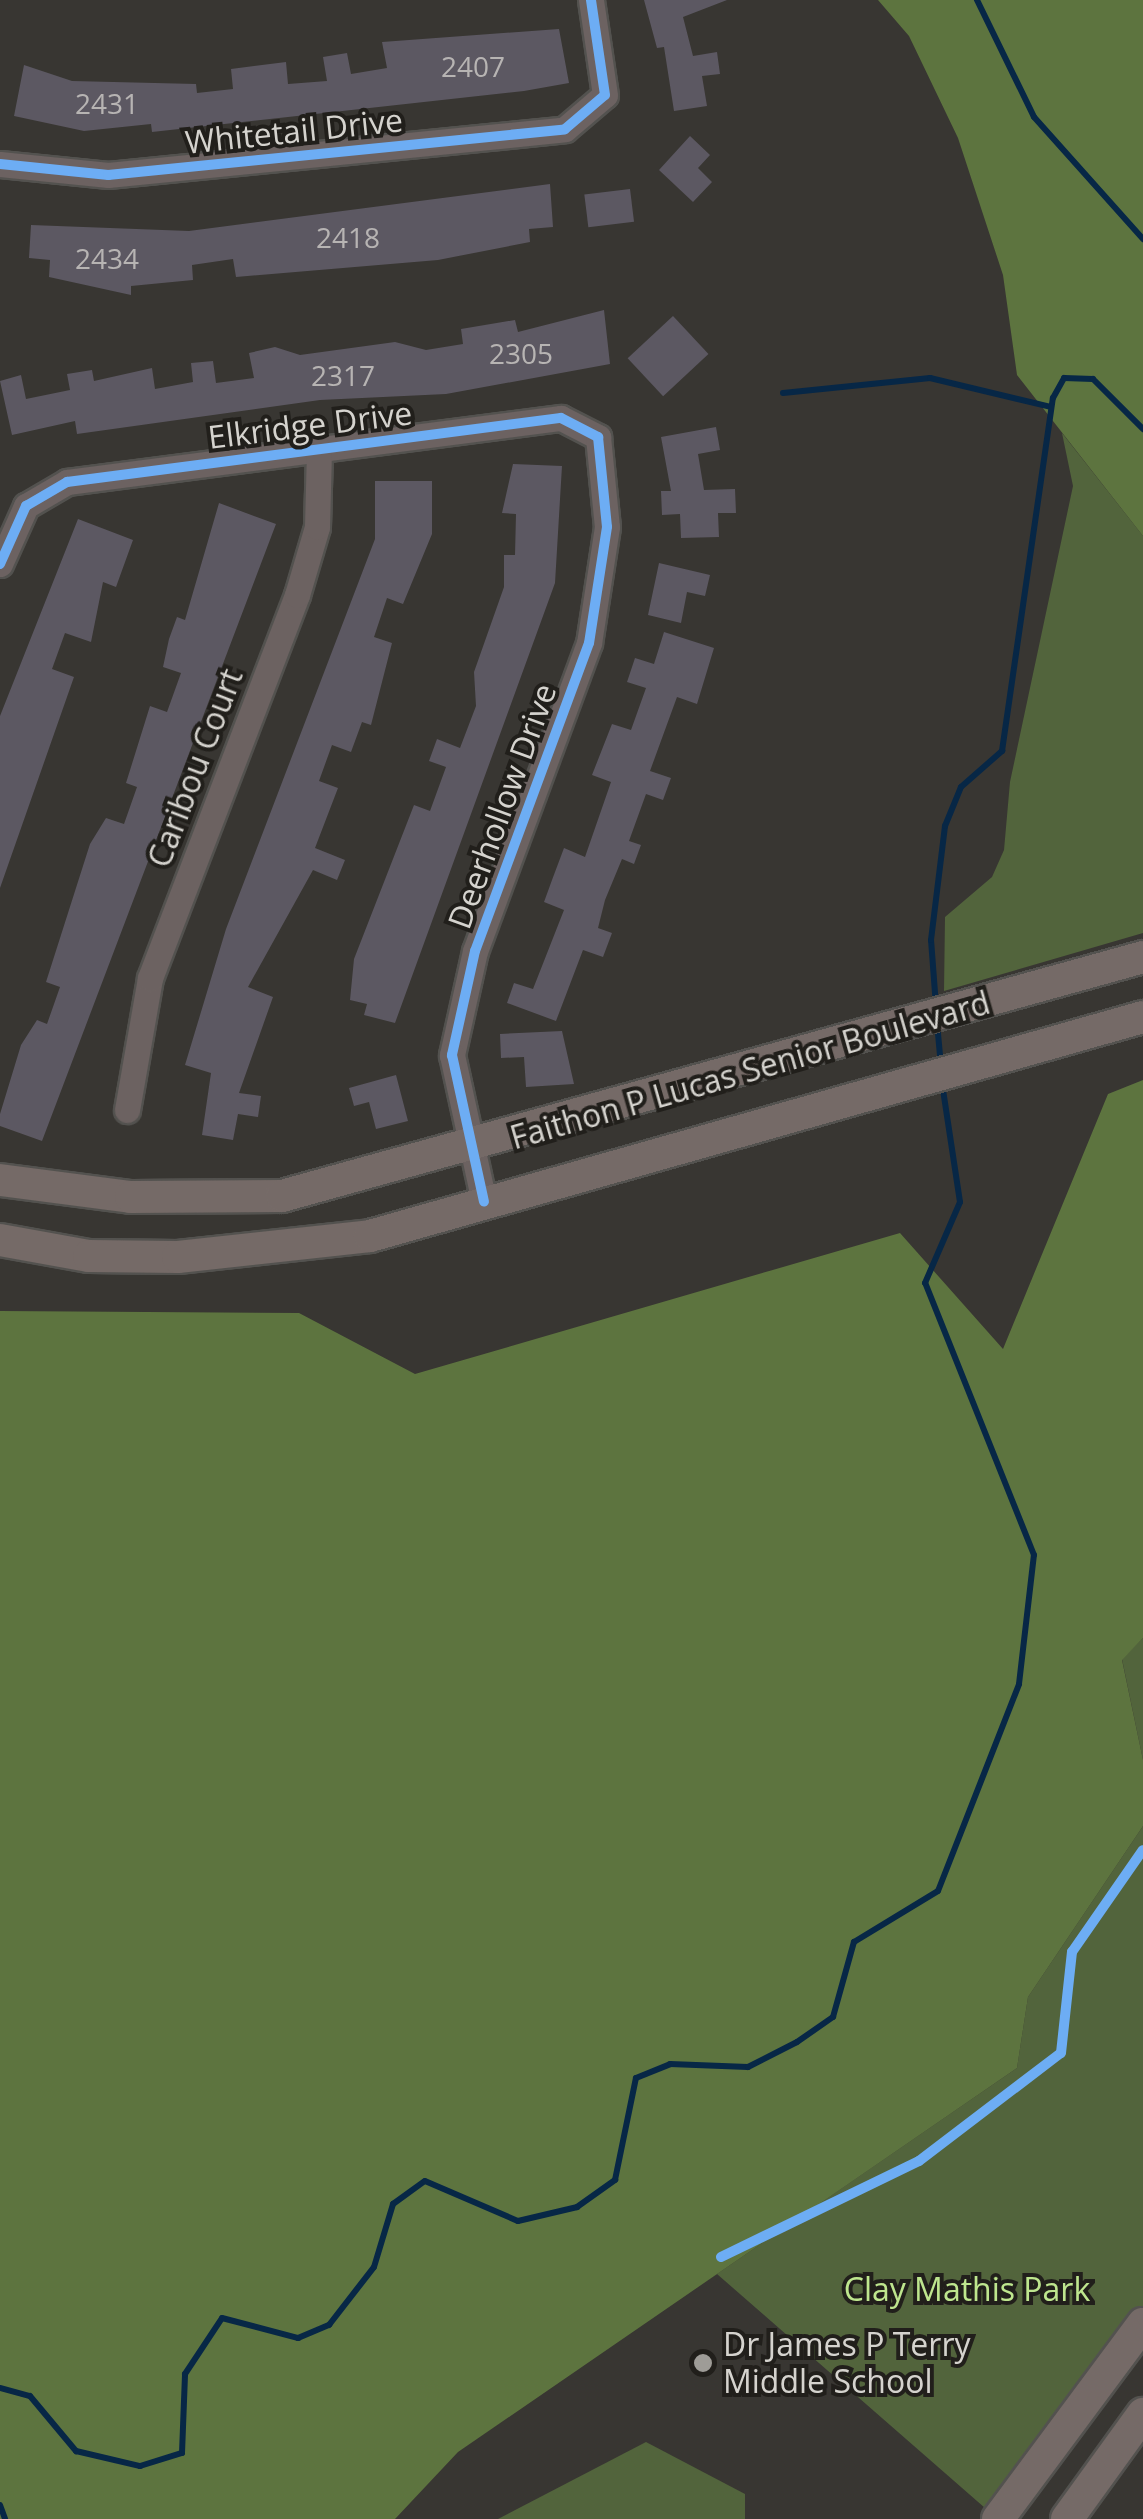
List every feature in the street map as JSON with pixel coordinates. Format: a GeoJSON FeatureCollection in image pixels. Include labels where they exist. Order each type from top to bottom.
{"type":"FeatureCollection","features":[{"type":"Feature","properties":{"kind":"main road","name":"Faithon P Lucas Senior Boulevard"},"geometry":{"type":"LineString","coordinates":[[0,1180],[164,1199],[282,1196],[466,1150],[1143,958]]}},
{"type":"Feature","properties":{"kind":"main road","name":"Faithon P Lucas Senior Boulevard"},"geometry":{"type":"LineString","coordinates":[[0,1240],[89,1256],[268,1254],[484,1202],[841,1106],[1143,1017]]}},
{"type":"Feature","properties":{"kind":"main road"},"geometry":{"type":"LineString","coordinates":[[998,2519],[1143,2324]]}},
{"type":"Feature","properties":{"kind":"main road"},"geometry":{"type":"LineString","coordinates":[[1067,2519],[1143,2415]]}},
{"type":"Feature","properties":{"kind":"street","name":"Whitetail Drive"},"geometry":{"type":"LineString","coordinates":[[0,164],[108,176],[565,129],[590,114],[608,80],[590,0]]}},
{"type":"Feature","properties":{"kind":"street","name":"Elkridge Drive"},"geometry":{"type":"LineString","coordinates":[[0,564],[36,494],[67,482],[561,418],[590,428]]}},
{"type":"Feature","properties":{"kind":"street","name":"Deerhollow Drive"},"geometry":{"type":"LineString","coordinates":[[484,1202],[466,1150],[452,1055],[463,990],[589,643],[601,583],[606,478],[590,428]]}},
{"type":"Feature","properties":{"kind":"street","name":"Caribou Court"},"geometry":{"type":"LineString","coordinates":[[127,1110],[150,978],[307,561],[319,449]]}},
{"type":"Feature","properties":{"kind":"green space"},"geometry":{"type":"Polygon","coordinates":[[[878,0],[1143,0],[1143,536],[1017,375],[1003,275],[958,138],[909,36],[878,0]]]}},
{"type":"Feature","properties":{"kind":"green space"},"geometry":{"type":"Polygon","coordinates":[[[1062,433],[1143,536],[1143,933],[944,991],[945,917],[992,877],[1004,850],[1010,782],[1073,486],[1062,433]]]}},
{"type":"Feature","properties":{"kind":"green space"},"geometry":{"type":"Polygon","coordinates":[[[1143,1080],[1143,1638],[1122,1660],[1143,1760],[1143,1826],[1028,1997],[1017,2068],[458,2452],[395,2519],[0,2519],[0,1311],[299,1313],[415,1374],[900,1233],[1003,1349],[1108,1094],[1143,1080]]]}},
{"type":"Feature","properties":{"kind":"green space"},"geometry":{"type":"Polygon","coordinates":[[[1143,1638],[1143,1760],[1122,1659],[1143,1638]]]}},
{"type":"Feature","properties":{"kind":"green space","name":"Clay Mathis Park"},"geometry":{"type":"Polygon","coordinates":[[[1143,1826],[1143,2313],[985,2508],[717,2274],[1017,2068],[1028,1997],[1143,1826]]]}},
{"type":"Feature","properties":{"kind":"green space"},"geometry":{"type":"Polygon","coordinates":[[[646,2442],[745,2494],[745,2519],[498,2519],[646,2442]]]}},
{"type":"Feature","properties":{"kind":"building"},"geometry":{"type":"Polygon","coordinates":[[[644,0],[727,0],[683,17],[693,56],[717,52],[720,74],[702,76],[707,106],[674,111],[664,47],[657,48],[644,0]]]}},
{"type":"Feature","properties":{"kind":"building"},"geometry":{"type":"Polygon","coordinates":[[[559,29],[569,83],[524,91],[152,132],[151,124],[84,131],[14,116],[24,65],[72,81],[196,84],[197,93],[233,89],[231,69],[286,62],[288,84],[327,81],[323,57],[347,53],[351,74],[387,68],[382,42],[559,29]]]}},
{"type":"Feature","properties":{"kind":"building"},"geometry":{"type":"Polygon","coordinates":[[[690,136],[710,155],[698,168],[712,182],[693,202],[659,170],[690,136]]]}},
{"type":"Feature","properties":{"kind":"building"},"geometry":{"type":"Polygon","coordinates":[[[550,184],[553,227],[529,229],[530,242],[438,260],[236,277],[233,259],[192,265],[193,280],[131,286],[131,295],[49,277],[50,260],[29,258],[31,225],[189,231],[550,184]]]}},
{"type":"Feature","properties":{"kind":"building"},"geometry":{"type":"Polygon","coordinates":[[[630,189],[634,222],[588,227],[584,195],[630,189]]]}},
{"type":"Feature","properties":{"kind":"building"},"geometry":{"type":"Polygon","coordinates":[[[604,310],[610,364],[446,394],[320,400],[77,434],[75,421],[12,435],[0,381],[21,375],[26,399],[70,390],[67,374],[92,370],[94,381],[152,368],[155,389],[193,382],[191,363],[213,361],[216,383],[254,378],[249,353],[275,347],[300,355],[395,342],[426,350],[463,344],[461,329],[515,320],[518,332],[604,310]]]}},
{"type":"Feature","properties":{"kind":"building"},"geometry":{"type":"Polygon","coordinates":[[[673,316],[708,354],[663,396],[628,358],[673,316]]]}},
{"type":"Feature","properties":{"kind":"building"},"geometry":{"type":"Polygon","coordinates":[[[716,427],[720,450],[698,454],[704,490],[735,489],[736,513],[718,513],[719,537],[681,538],[680,514],[662,515],[661,491],[671,491],[661,437],[716,427]]]}},
{"type":"Feature","properties":{"kind":"building"},"geometry":{"type":"Polygon","coordinates":[[[513,464],[562,466],[555,583],[395,1023],[364,1015],[367,1004],[350,1000],[354,959],[414,805],[430,811],[446,767],[429,761],[437,739],[460,748],[476,706],[474,672],[504,587],[504,555],[515,555],[516,514],[502,513],[513,464]]]}},
{"type":"Feature","properties":{"kind":"building"},"geometry":{"type":"Polygon","coordinates":[[[375,481],[432,481],[432,534],[403,604],[387,598],[374,637],[392,643],[371,725],[362,722],[351,752],[332,745],[319,781],[338,788],[315,848],[345,860],[337,880],[313,870],[248,987],[273,997],[239,1093],[261,1096],[258,1117],[238,1114],[233,1140],[202,1135],[211,1073],[185,1065],[226,929],[375,539],[375,481]]]}},
{"type":"Feature","properties":{"kind":"building"},"geometry":{"type":"Polygon","coordinates":[[[219,503],[276,524],[42,1141],[0,1126],[0,1114],[21,1045],[37,1020],[47,1024],[60,987],[46,982],[90,844],[106,818],[124,824],[137,787],[126,783],[150,706],[167,712],[181,673],[163,667],[169,639],[177,617],[185,620],[219,503]]]}},
{"type":"Feature","properties":{"kind":"building"},"geometry":{"type":"Polygon","coordinates":[[[78,519],[133,540],[116,587],[103,582],[91,642],[65,633],[52,669],[74,677],[0,888],[0,716],[78,519]]]}},
{"type":"Feature","properties":{"kind":"building"},"geometry":{"type":"Polygon","coordinates":[[[659,563],[710,575],[705,596],[687,592],[681,623],[648,615],[659,563]]]}},
{"type":"Feature","properties":{"kind":"building"},"geometry":{"type":"Polygon","coordinates":[[[664,632],[714,648],[697,704],[677,697],[650,771],[671,778],[663,800],[646,794],[629,841],[641,845],[634,864],[622,859],[605,900],[598,928],[612,933],[603,957],[583,950],[556,1021],[507,1003],[514,983],[533,989],[564,910],[544,902],[552,880],[564,848],[585,857],[611,782],[592,775],[612,724],[631,730],[646,688],[627,682],[635,658],[654,664],[664,632]]]}},
{"type":"Feature","properties":{"kind":"building"},"geometry":{"type":"Polygon","coordinates":[[[562,1031],[574,1084],[526,1087],[524,1057],[501,1058],[500,1034],[562,1031]]]}},
{"type":"Feature","properties":{"kind":"building"},"geometry":{"type":"Polygon","coordinates":[[[396,1075],[408,1121],[376,1129],[369,1102],[354,1106],[349,1088],[396,1075]]]}},
{"type":"Feature","properties":{"kind":"waterway"},"geometry":{"type":"LineString","coordinates":[[977,0],[1034,117],[1143,239]]}},
{"type":"Feature","properties":{"kind":"waterway"},"geometry":{"type":"LineString","coordinates":[[783,393],[930,378],[1051,407]]}},
{"type":"Feature","properties":{"kind":"waterway"},"geometry":{"type":"LineString","coordinates":[[936,1006],[931,940],[945,826],[961,787],[1002,751],[1053,398],[1064,378],[1093,379],[1143,429]]}},
{"type":"Feature","properties":{"kind":"waterway"},"geometry":{"type":"LineString","coordinates":[[937,1023],[941,1066]]}},
{"type":"Feature","properties":{"kind":"waterway"},"geometry":{"type":"LineString","coordinates":[[0,2388],[30,2396],[76,2451],[140,2466],[182,2453],[185,2374],[222,2318],[298,2338],[329,2325],[374,2267],[393,2204],[425,2181],[518,2221],[577,2207],[615,2180],[636,2078],[670,2064],[748,2067],[797,2042],[833,2017],[854,1942],[938,1891],[1019,1684],[1034,1555],[925,1283],[960,1202],[942,1083]]}},
{"type":"Feature","properties":{"kind":"waterway"},"geometry":{"type":"LineString","coordinates":[[0,2505],[5,2519]]}},
{"type":"Feature","properties":{"kind":"cycle path"},"geometry":{"type":"LineString","coordinates":[[0,164],[108,175],[565,129],[605,95],[591,0]]}},
{"type":"Feature","properties":{"kind":"cycle path"},"geometry":{"type":"LineString","coordinates":[[0,564],[26,506],[67,482],[561,418],[598,437],[607,527],[589,643],[475,951],[452,1055],[484,1202]]}},
{"type":"Feature","properties":{"kind":"cycle path"},"geometry":{"type":"LineString","coordinates":[[721,2257],[919,2161],[1061,2053],[1072,1952],[1143,1850]]}},
{"type":"Feature","properties":{"kind":"place","name":"Dr James P Terry Middle School"},"geometry":{"type":"Point","coordinates":[703,2363]}}]}
